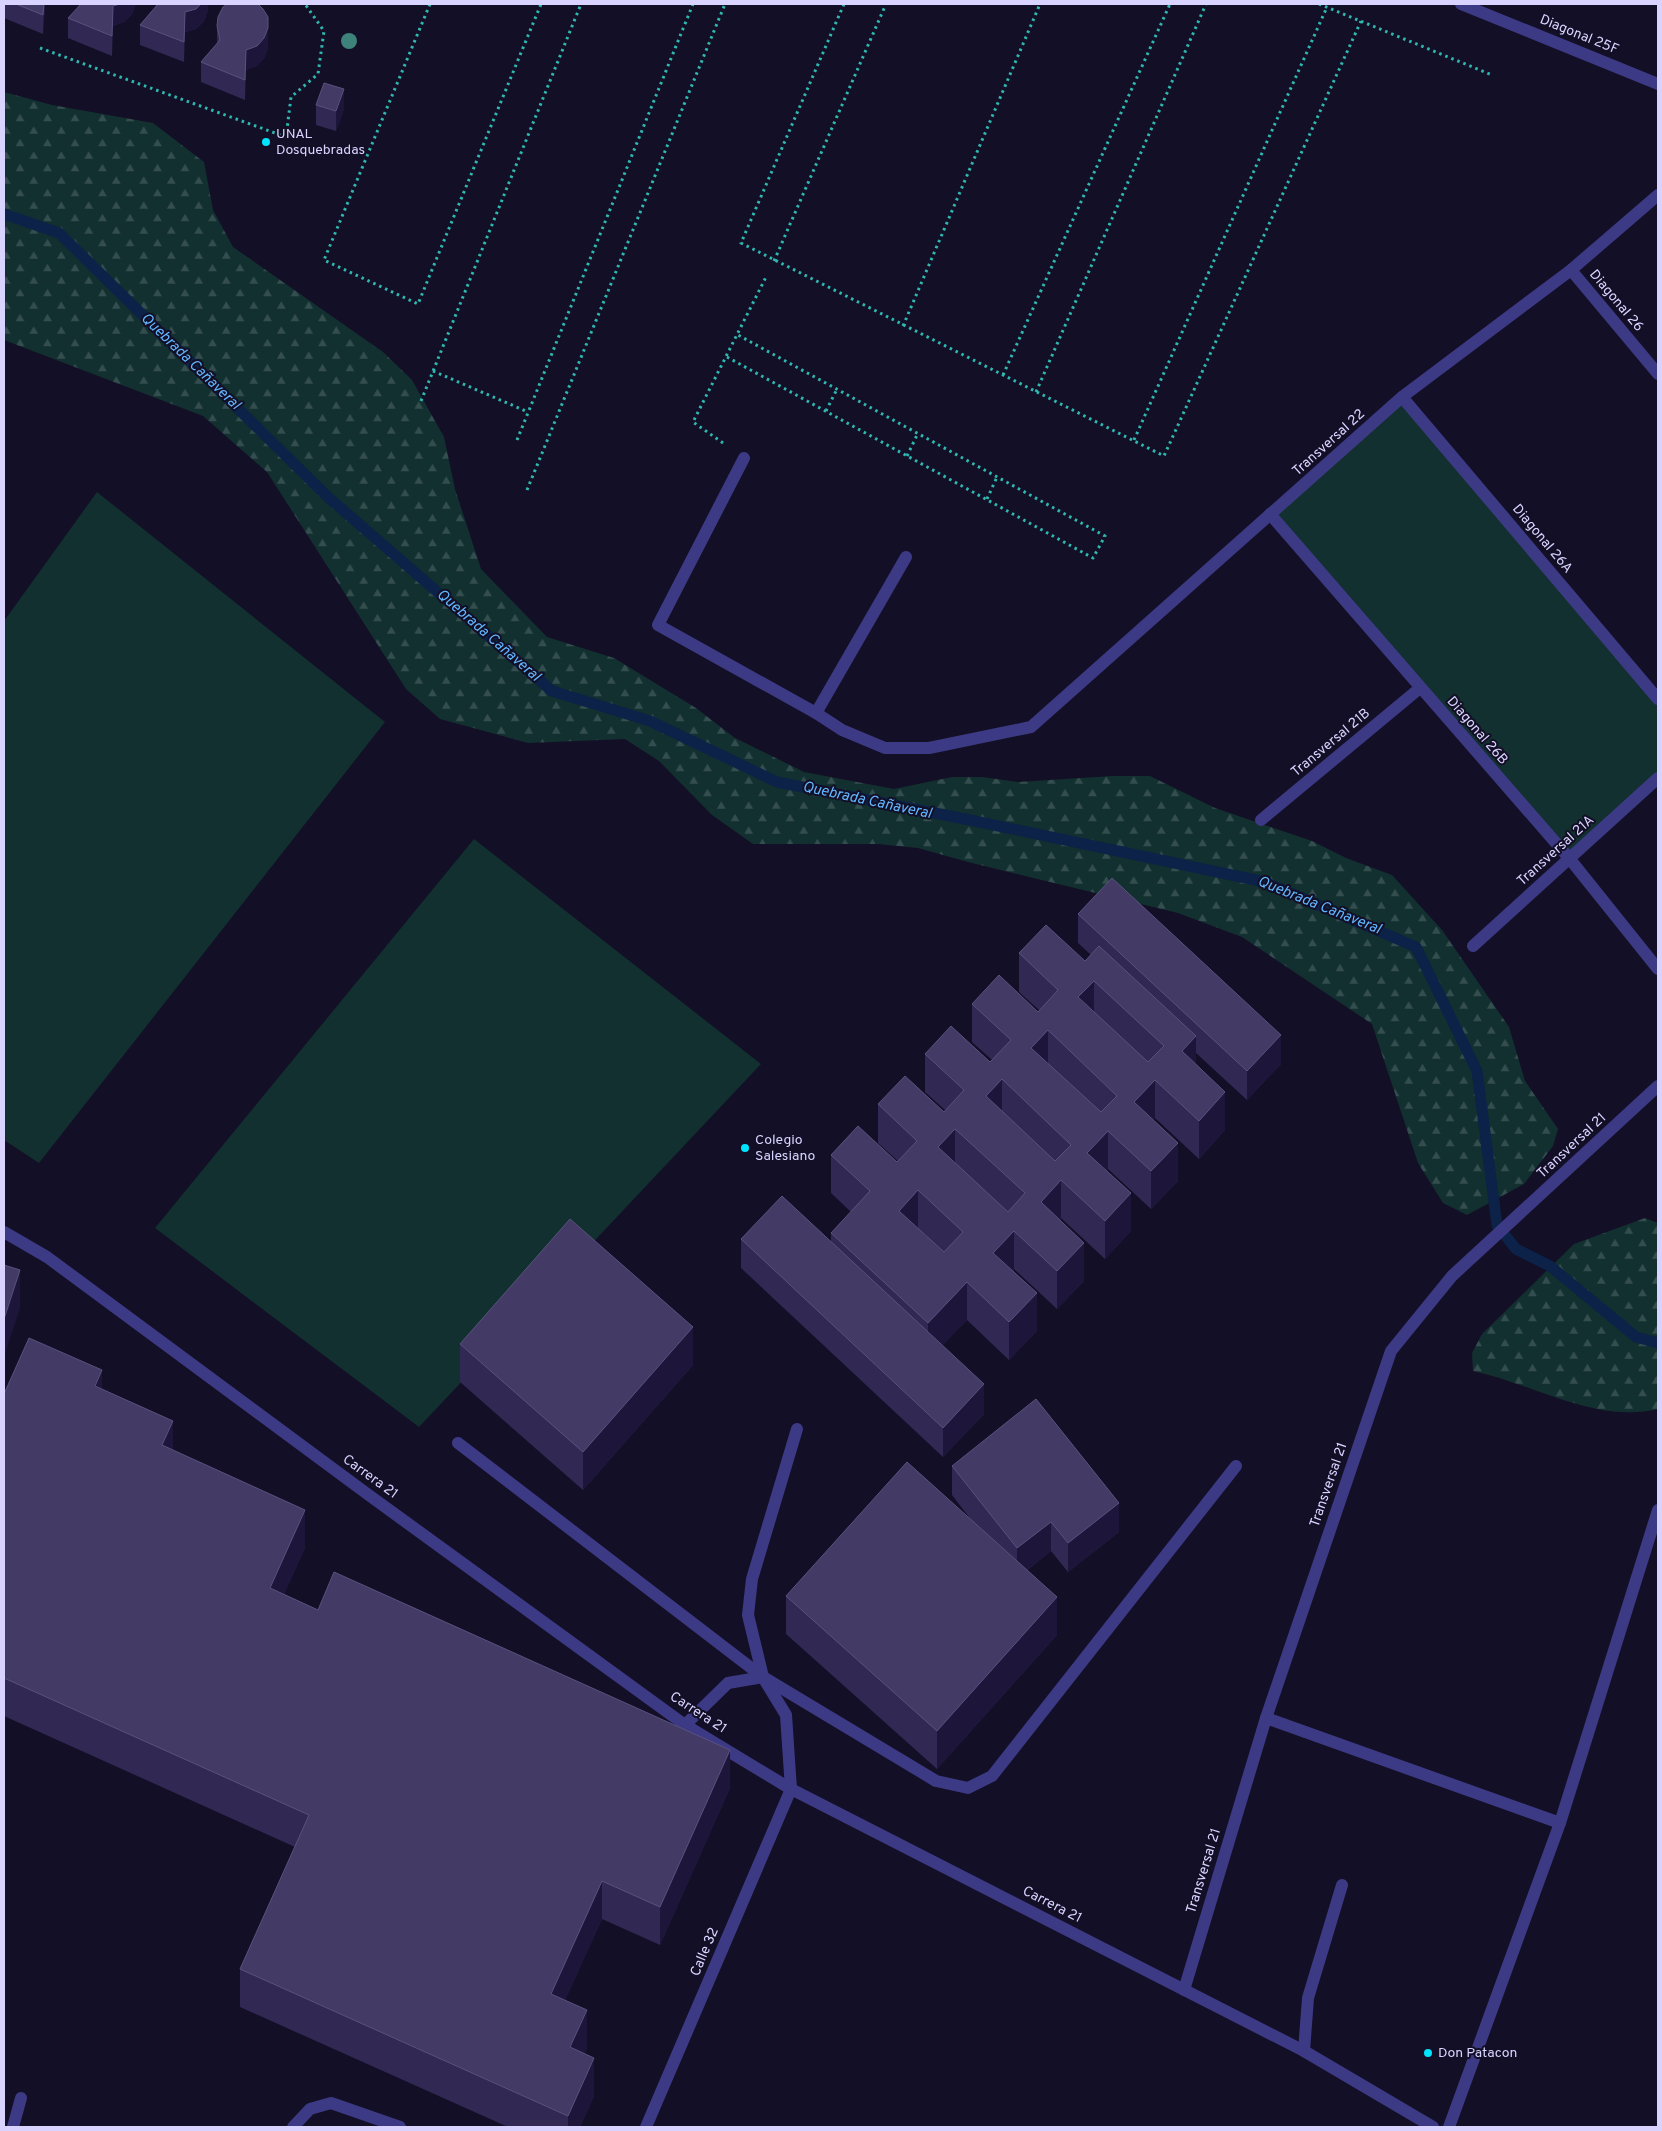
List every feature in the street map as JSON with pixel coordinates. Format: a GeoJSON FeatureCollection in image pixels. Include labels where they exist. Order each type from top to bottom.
{"type":"FeatureCollection","features":[{"type":"Feature","properties":{"kind":"street","name":"Diagonal 25F"},"geometry":{"type":"LineString","coordinates":[[1461,4],[1658,84]]}},
{"type":"Feature","properties":{"kind":"street","name":"Transversal 22"},"geometry":{"type":"LineString","coordinates":[[816,713],[842,730],[885,748],[929,748],[1031,727],[1402,397],[1571,270],[1658,195]]}},
{"type":"Feature","properties":{"kind":"street","name":"Diagonal 26"},"geometry":{"type":"LineString","coordinates":[[1571,270],[1658,374]]}},
{"type":"Feature","properties":{"kind":"street","name":"Diagonal 26A"},"geometry":{"type":"LineString","coordinates":[[1402,397],[1658,699]]}},
{"type":"Feature","properties":{"kind":"street"},"geometry":{"type":"LineString","coordinates":[[744,458],[658,625],[816,713],[906,557]]}},
{"type":"Feature","properties":{"kind":"street","name":"Diagonal 26B"},"geometry":{"type":"LineString","coordinates":[[1270,514],[1569,858],[1658,969]]}},
{"type":"Feature","properties":{"kind":"street","name":"Transversal 21B"},"geometry":{"type":"LineString","coordinates":[[1262,820],[1420,688]]}},
{"type":"Feature","properties":{"kind":"street","name":"Transversal 21A"},"geometry":{"type":"LineString","coordinates":[[1473,946],[1658,778]]}},
{"type":"Feature","properties":{"kind":"street","name":"Transversal 21"},"geometry":{"type":"LineString","coordinates":[[1184,1990],[1266,1718],[1391,1351],[1452,1276],[1658,1086]]}},
{"type":"Feature","properties":{"kind":"street","name":"Carrera 21"},"geometry":{"type":"LineString","coordinates":[[4,1232],[47,1257],[366,1493],[685,1725],[791,1789],[1304,2051],[1434,2127]]}},
{"type":"Feature","properties":{"kind":"street"},"geometry":{"type":"LineString","coordinates":[[791,1789],[786,1715],[763,1677],[748,1615],[752,1579],[797,1429]]}},
{"type":"Feature","properties":{"kind":"street"},"geometry":{"type":"LineString","coordinates":[[458,1443],[763,1677],[936,1781],[968,1788],[992,1776],[1236,1466]]}},
{"type":"Feature","properties":{"kind":"street"},"geometry":{"type":"LineString","coordinates":[[1449,2127],[1560,1822],[1658,1510]]}},
{"type":"Feature","properties":{"kind":"street"},"geometry":{"type":"LineString","coordinates":[[685,1725],[728,1683],[763,1677]]}},
{"type":"Feature","properties":{"kind":"street"},"geometry":{"type":"LineString","coordinates":[[1266,1718],[1560,1822]]}},
{"type":"Feature","properties":{"kind":"street","name":"Calle 32"},"geometry":{"type":"LineString","coordinates":[[646,2127],[791,1789]]}},
{"type":"Feature","properties":{"kind":"street"},"geometry":{"type":"LineString","coordinates":[[1304,2051],[1308,1998],[1342,1885]]}},
{"type":"Feature","properties":{"kind":"street"},"geometry":{"type":"LineString","coordinates":[[13,2127],[20,2098]]}},
{"type":"Feature","properties":{"kind":"street"},"geometry":{"type":"LineString","coordinates":[[293,2127],[310,2109],[331,2104],[400,2127]]}},
{"type":"Feature","properties":{"kind":"path"},"geometry":{"type":"LineString","coordinates":[[40,48],[286,137],[291,97],[318,74],[324,30],[305,4]]}},
{"type":"Feature","properties":{"kind":"path"},"geometry":{"type":"LineString","coordinates":[[430,4],[324,260],[418,304],[541,4]]}},
{"type":"Feature","properties":{"kind":"path"},"geometry":{"type":"LineString","coordinates":[[421,401],[581,4]]}},
{"type":"Feature","properties":{"kind":"path"},"geometry":{"type":"LineString","coordinates":[[517,440],[693,4]]}},
{"type":"Feature","properties":{"kind":"path"},"geometry":{"type":"LineString","coordinates":[[527,490],[725,4]]}},
{"type":"Feature","properties":{"kind":"path"},"geometry":{"type":"LineString","coordinates":[[844,4],[741,243],[1164,456],[1361,21]]}},
{"type":"Feature","properties":{"kind":"path"},"geometry":{"type":"LineString","coordinates":[[774,261],[886,4]]}},
{"type":"Feature","properties":{"kind":"path"},"geometry":{"type":"LineString","coordinates":[[903,326],[1040,4]]}},
{"type":"Feature","properties":{"kind":"path"},"geometry":{"type":"LineString","coordinates":[[1003,374],[1170,4]]}},
{"type":"Feature","properties":{"kind":"path"},"geometry":{"type":"LineString","coordinates":[[1036,392],[1206,4]]}},
{"type":"Feature","properties":{"kind":"path"},"geometry":{"type":"LineString","coordinates":[[1319,4],[1492,75]]}},
{"type":"Feature","properties":{"kind":"path"},"geometry":{"type":"LineString","coordinates":[[1134,440],[1327,7]]}},
{"type":"Feature","properties":{"kind":"path"},"geometry":{"type":"LineString","coordinates":[[744,458],[693,422],[767,275]]}},
{"type":"Feature","properties":{"kind":"path"},"geometry":{"type":"LineString","coordinates":[[727,357],[1093,558],[1104,536],[738,335]]}},
{"type":"Feature","properties":{"kind":"path"},"geometry":{"type":"LineString","coordinates":[[433,371],[528,412]]}},
{"type":"Feature","properties":{"kind":"path"},"geometry":{"type":"LineString","coordinates":[[826,411],[837,389]]}},
{"type":"Feature","properties":{"kind":"path"},"geometry":{"type":"LineString","coordinates":[[907,456],[918,433]]}},
{"type":"Feature","properties":{"kind":"path"},"geometry":{"type":"LineString","coordinates":[[987,499],[998,477]]}},
{"type":"Feature","properties":{"kind":"green space"},"geometry":{"type":"Polygon","coordinates":[[[4,92],[52,105],[153,123],[204,162],[213,210],[233,247],[383,352],[412,380],[444,437],[455,489],[481,569],[547,637],[614,658],[696,708],[735,738],[804,772],[894,789],[952,777],[982,777],[1018,782],[1113,776],[1150,776],[1215,808],[1312,841],[1346,858],[1392,875],[1442,930],[1509,1027],[1525,1081],[1558,1129],[1553,1146],[1524,1184],[1467,1215],[1443,1203],[1418,1163],[1372,1024],[1242,937],[1178,913],[918,848],[878,844],[753,844],[712,815],[659,761],[625,739],[528,743],[440,719],[406,689],[267,472],[203,416],[4,340],[4,92]]]}},
{"type":"Feature","properties":{"kind":"green space"},"geometry":{"type":"Polygon","coordinates":[[[1402,397],[1658,699],[1658,778],[1569,858],[1270,514],[1402,397]]]}},
{"type":"Feature","properties":{"kind":"green space"},"geometry":{"type":"Polygon","coordinates":[[[97,492],[385,722],[39,1163],[4,1140],[4,621],[97,492]]]}},
{"type":"Feature","properties":{"kind":"green space"},"geometry":{"type":"Polygon","coordinates":[[[474,839],[761,1064],[419,1427],[155,1228],[474,839]]]}},
{"type":"Feature","properties":{"kind":"green space"},"geometry":{"type":"Polygon","coordinates":[[[1645,1218],[1658,1223],[1658,1409],[1635,1412],[1588,1407],[1473,1371],[1472,1353],[1482,1334],[1574,1244],[1645,1218]]]}},
{"type":"Feature","properties":{"kind":"building"},"geometry":{"type":"Polygon","coordinates":[[[16,4],[44,4],[43,15],[16,4]]]}},
{"type":"Feature","properties":{"kind":"building"},"geometry":{"type":"Polygon","coordinates":[[[81,4],[120,4],[113,6],[112,36],[68,18],[81,4]]]}},
{"type":"Feature","properties":{"kind":"building"},"geometry":{"type":"Polygon","coordinates":[[[158,4],[201,4],[196,9],[185,12],[184,42],[140,25],[158,4]]]}},
{"type":"Feature","properties":{"kind":"building"},"geometry":{"type":"Polygon","coordinates":[[[227,4],[258,4],[268,17],[268,28],[264,38],[257,46],[246,50],[245,80],[201,62],[220,40],[217,26],[218,17],[223,7],[227,4]]]}},
{"type":"Feature","properties":{"kind":"building"},"geometry":{"type":"Polygon","coordinates":[[[324,83],[344,89],[336,111],[316,105],[324,83]]]}},
{"type":"Feature","properties":{"kind":"building"},"geometry":{"type":"Polygon","coordinates":[[[1112,878],[1281,1035],[1247,1071],[1078,914],[1112,878]]]}},
{"type":"Feature","properties":{"kind":"building"},"geometry":{"type":"Polygon","coordinates":[[[1046,925],[1085,961],[1099,946],[1196,1036],[1182,1051],[1225,1092],[1199,1121],[1155,1080],[1134,1102],[1178,1143],[1151,1171],[1108,1131],[1087,1153],[1131,1193],[1105,1221],[1061,1180],[1041,1202],[1084,1243],[1057,1271],[1014,1231],[993,1253],[1037,1293],[1009,1322],[967,1282],[928,1323],[831,1233],[870,1191],[831,1155],[858,1126],[897,1162],[917,1141],[878,1104],[905,1076],[944,1112],[964,1090],[925,1054],[951,1026],[990,1062],[1011,1040],[972,1004],[999,975],[1038,1012],[1058,990],[1019,953],[1046,925]],[[1094,981],[1078,997],[1148,1062],[1164,1046],[1094,981]],[[1048,1030],[1031,1048],[1101,1112],[1117,1096],[1048,1030]],[[1002,1079],[986,1096],[1055,1161],[1071,1145],[1002,1079]],[[955,1129],[938,1147],[1008,1212],[1025,1193],[955,1129]],[[918,1190],[899,1211],[944,1252],[963,1232],[918,1190]]]}},
{"type":"Feature","properties":{"kind":"building"},"geometry":{"type":"Polygon","coordinates":[[[782,1196],[984,1384],[943,1428],[741,1239],[782,1196]]]}},
{"type":"Feature","properties":{"kind":"building"},"geometry":{"type":"Polygon","coordinates":[[[570,1219],[693,1327],[583,1452],[460,1344],[570,1219]]]}},
{"type":"Feature","properties":{"kind":"building"},"geometry":{"type":"Polygon","coordinates":[[[4,1265],[20,1270],[4,1319],[4,1265]]]}},
{"type":"Feature","properties":{"kind":"building"},"geometry":{"type":"Polygon","coordinates":[[[29,1338],[102,1370],[95,1386],[173,1421],[162,1445],[305,1510],[270,1588],[318,1610],[334,1572],[730,1750],[660,1907],[602,1881],[551,1994],[587,2010],[570,2047],[594,2058],[568,2116],[240,1969],[309,1815],[4,1678],[4,1394],[29,1338]]]}},
{"type":"Feature","properties":{"kind":"building"},"geometry":{"type":"Polygon","coordinates":[[[1036,1399],[1119,1503],[1068,1543],[1051,1522],[1017,1548],[952,1466],[1036,1399]]]}},
{"type":"Feature","properties":{"kind":"building"},"geometry":{"type":"Polygon","coordinates":[[[907,1462],[1057,1597],[937,1731],[786,1596],[907,1462]]]}},
{"type":"Feature","properties":{"kind":"waterway","name":"Quebrada Cañaveral"},"geometry":{"type":"LineString","coordinates":[[4,214],[59,233],[329,498],[552,691],[650,721],[777,782],[970,820],[1265,882],[1416,947],[1477,1071],[1497,1225],[1516,1249],[1550,1266],[1636,1337],[1658,1343]]}},
{"type":"Feature","properties":{"kind":"place","name":"UNAL Dosquebradas"},"geometry":{"type":"Point","coordinates":[266,142]}},
{"type":"Feature","properties":{"kind":"place","name":"Colegio Salesiano"},"geometry":{"type":"Point","coordinates":[745,1148]}},
{"type":"Feature","properties":{"kind":"place","name":"Don Patacon"},"geometry":{"type":"Point","coordinates":[1428,2053]}}]}
